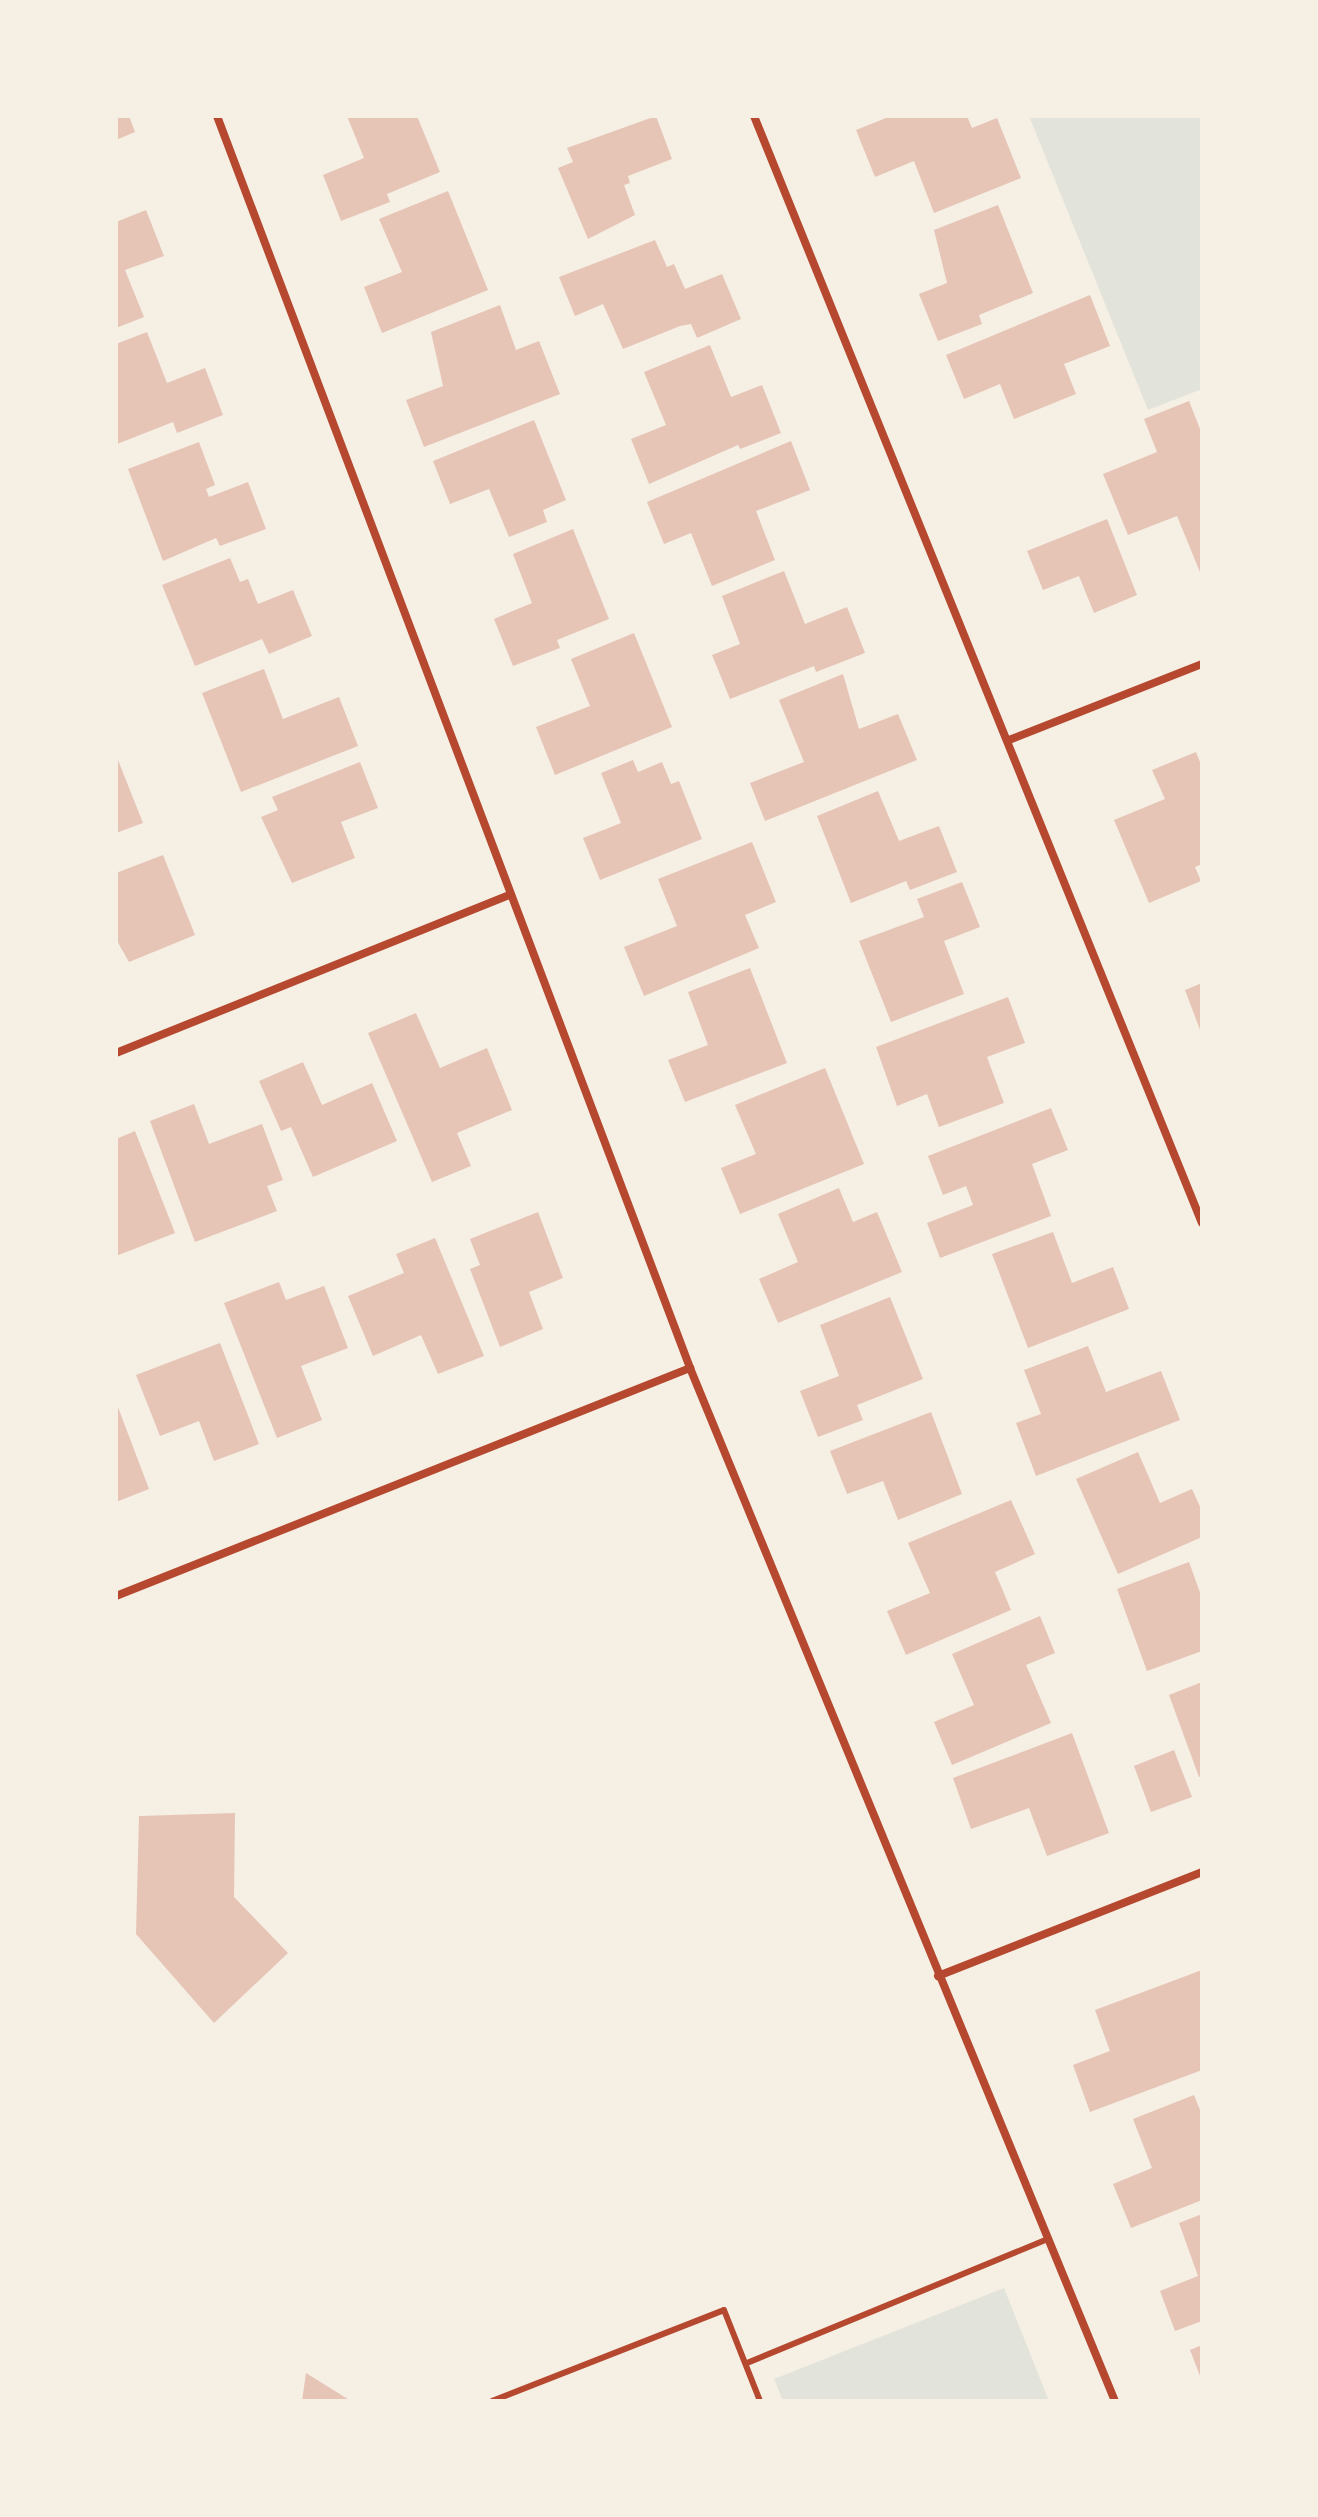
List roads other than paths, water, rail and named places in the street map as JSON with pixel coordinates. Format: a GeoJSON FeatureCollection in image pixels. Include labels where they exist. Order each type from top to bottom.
{"type":"FeatureCollection","features":[{"type":"Feature","properties":{"kind":"street"},"geometry":{"type":"LineString","coordinates":[[217,116],[690,1368],[1115,2401]]}},
{"type":"Feature","properties":{"kind":"street"},"geometry":{"type":"LineString","coordinates":[[754,116],[1201,1220]]}},
{"type":"Feature","properties":{"kind":"street"},"geometry":{"type":"LineString","coordinates":[[1009,740],[1202,664]]}},
{"type":"Feature","properties":{"kind":"street"},"geometry":{"type":"LineString","coordinates":[[116,1053],[509,895]]}},
{"type":"Feature","properties":{"kind":"street"},"geometry":{"type":"LineString","coordinates":[[116,1596],[690,1368]]}},
{"type":"Feature","properties":{"kind":"street"},"geometry":{"type":"LineString","coordinates":[[938,1976],[1202,1872]]}},
{"type":"Feature","properties":{"kind":"lane"},"geometry":{"type":"LineString","coordinates":[[747,2363],[1048,2239]]}},
{"type":"Feature","properties":{"kind":"lane"},"geometry":{"type":"LineString","coordinates":[[492,2401],[724,2310],[760,2401]]}}]}
